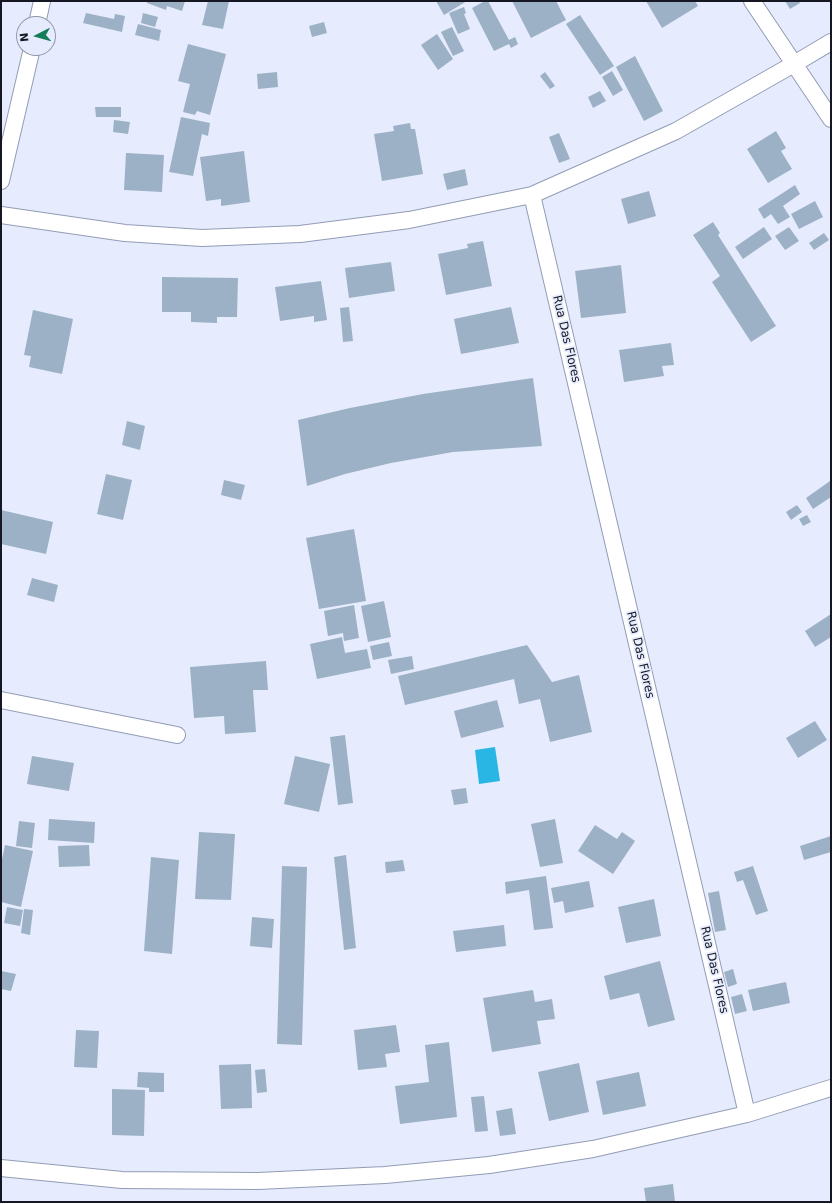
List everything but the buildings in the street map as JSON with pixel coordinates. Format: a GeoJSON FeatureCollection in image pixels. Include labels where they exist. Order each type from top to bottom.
{"type":"FeatureCollection","features":[{"type":"Feature","properties":{"kind":"street"},"geometry":{"type":"LineString","coordinates":[[39,16],[42,1]]}},
{"type":"Feature","properties":{"kind":"street"},"geometry":{"type":"LineString","coordinates":[[752,1],[831,120]]}},
{"type":"Feature","properties":{"kind":"street"},"geometry":{"type":"LineString","coordinates":[[1,215],[125,233],[202,238],[300,234],[409,220],[532,195],[676,131],[831,42]]}},
{"type":"Feature","properties":{"kind":"street"},"geometry":{"type":"LineString","coordinates":[[1,181],[30,56]]}},
{"type":"Feature","properties":{"kind":"street","name":"Rua Das Flores"},"geometry":{"type":"LineString","coordinates":[[532,195],[747,1114]]}},
{"type":"Feature","properties":{"kind":"street"},"geometry":{"type":"LineString","coordinates":[[1,700],[177,735]]}},
{"type":"Feature","properties":{"kind":"street"},"geometry":{"type":"LineString","coordinates":[[1,1168],[122,1180],[258,1181],[385,1175],[488,1165],[593,1149],[747,1114],[831,1088]]}},
{"type":"Feature","properties":{"kind":"water"},"geometry":{"type":"Polygon","coordinates":[[[495,747],[500,781],[479,784],[475,750],[495,747]]]}}]}
